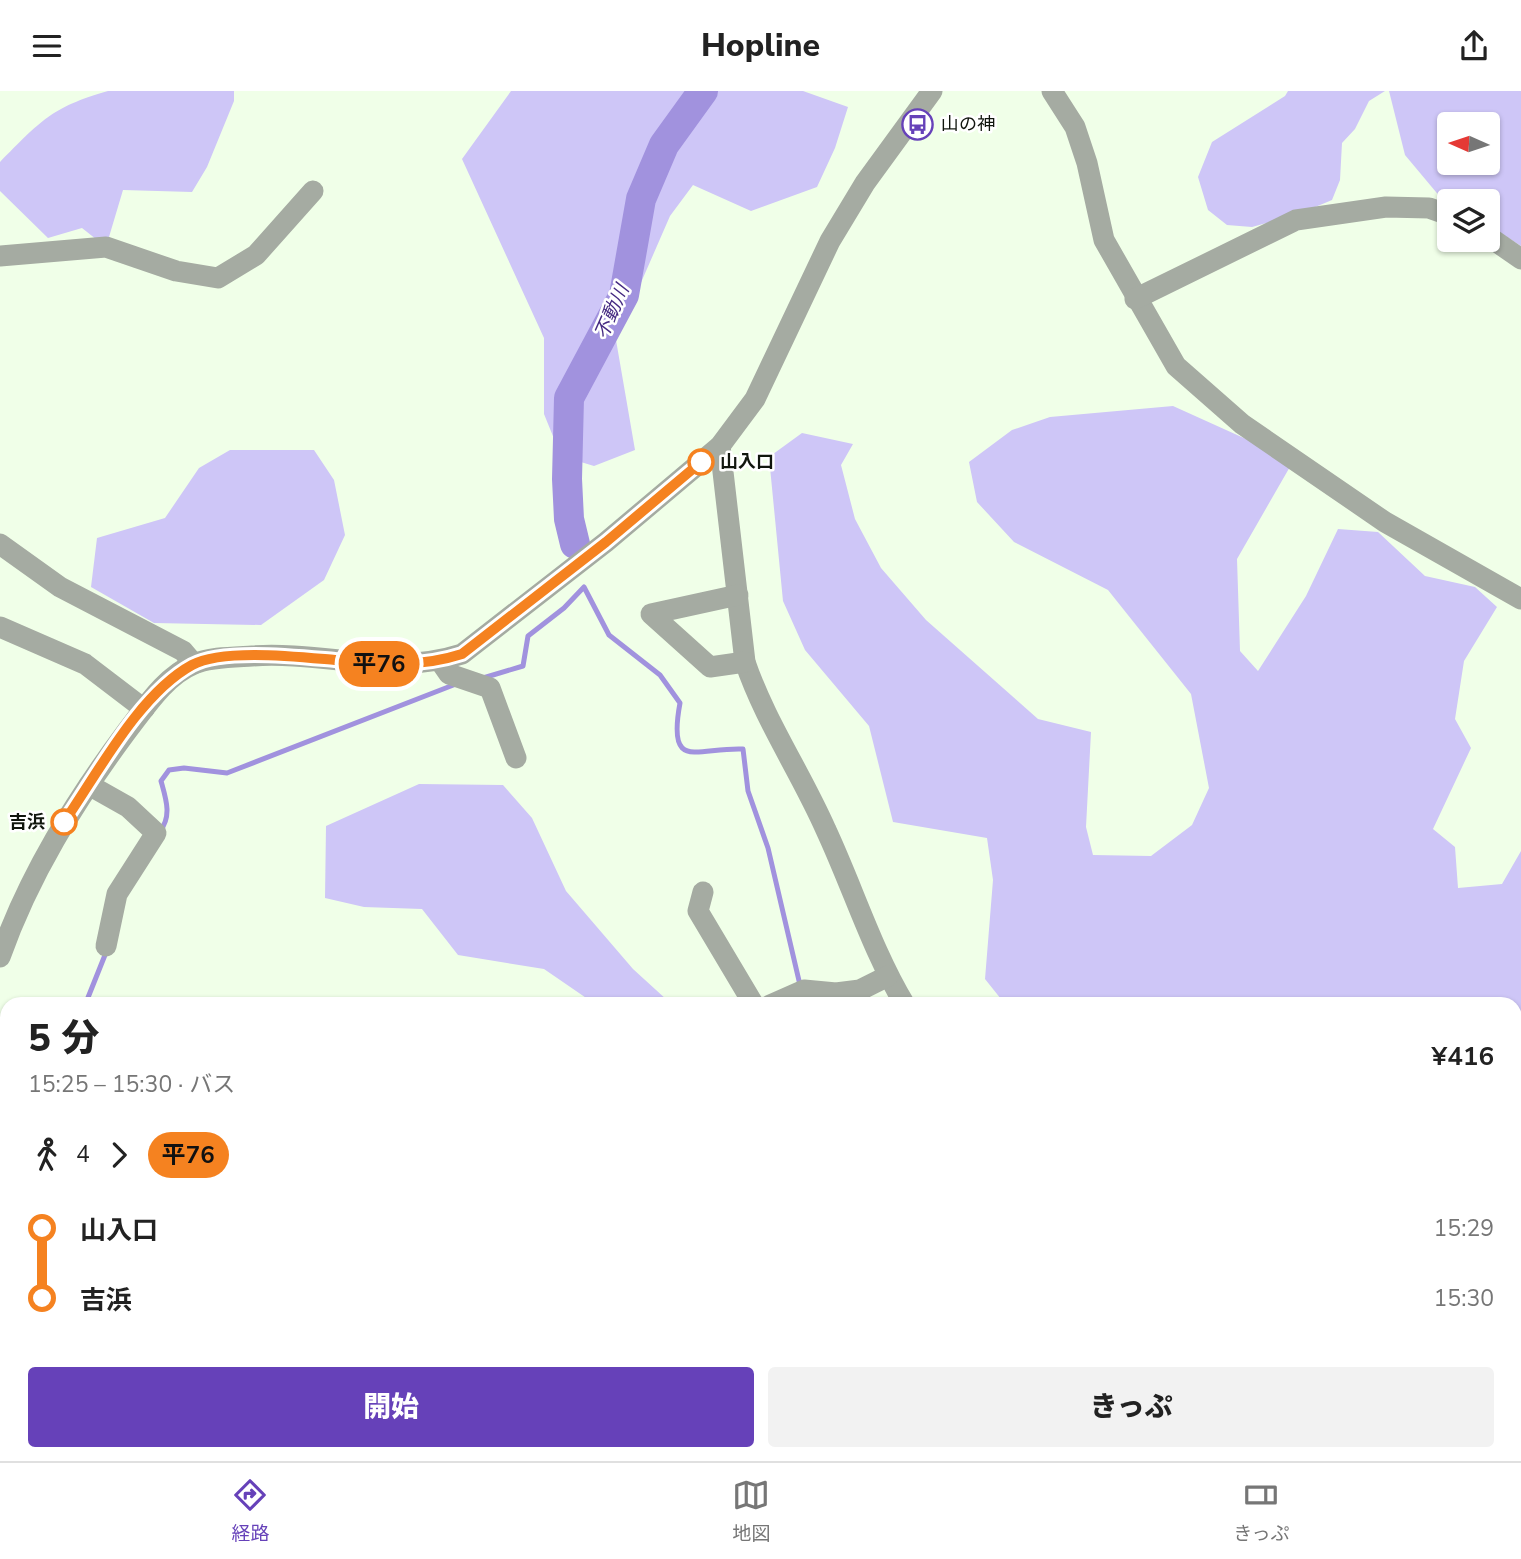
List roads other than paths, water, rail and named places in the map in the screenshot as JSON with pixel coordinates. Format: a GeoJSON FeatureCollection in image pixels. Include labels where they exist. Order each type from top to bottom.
{"type":"FeatureCollection","features":[{"type":"Feature","properties":{"kind":"street"},"geometry":{"type":"LineString","coordinates":[[0,957],[5,925],[58,831],[144,709],[162,688],[194,664],[253,655],[404,666],[440,661],[462,654],[606,542],[720,446],[755,399],[830,240],[865,183],[932,91]]}},
{"type":"Feature","properties":{"kind":"street"},"geometry":{"type":"LineString","coordinates":[[1052,91],[1075,127],[1087,163],[1104,240],[1135,299],[1176,366],[1242,424],[1385,522],[1521,599]]}},
{"type":"Feature","properties":{"kind":"street"},"geometry":{"type":"LineString","coordinates":[[0,256],[106,247],[176,271],[218,278],[256,255],[313,191]]}},
{"type":"Feature","properties":{"kind":"street"},"geometry":{"type":"LineString","coordinates":[[1135,299],[1296,220],[1386,207],[1429,208],[1437,211]]}},
{"type":"Feature","properties":{"kind":"street"},"geometry":{"type":"LineString","coordinates":[[1500,244],[1521,259]]}},
{"type":"Feature","properties":{"kind":"street"},"geometry":{"type":"LineString","coordinates":[[720,446],[745,662],[755,690],[826,830],[888,976],[900,997]]}},
{"type":"Feature","properties":{"kind":"street"},"geometry":{"type":"LineString","coordinates":[[0,544],[60,587],[183,651],[194,664]]}},
{"type":"Feature","properties":{"kind":"street"},"geometry":{"type":"LineString","coordinates":[[738,596],[652,614],[710,667],[745,662]]}},
{"type":"Feature","properties":{"kind":"street"},"geometry":{"type":"LineString","coordinates":[[0,627],[85,664],[144,709]]}},
{"type":"Feature","properties":{"kind":"street"},"geometry":{"type":"LineString","coordinates":[[440,661],[449,674],[490,688],[516,758]]}},
{"type":"Feature","properties":{"kind":"street"},"geometry":{"type":"LineString","coordinates":[[89,785],[128,807],[156,833],[117,894],[106,946]]}},
{"type":"Feature","properties":{"kind":"street"},"geometry":{"type":"LineString","coordinates":[[703,893],[698,911],[749,997]]}},
{"type":"Feature","properties":{"kind":"street"},"geometry":{"type":"LineString","coordinates":[[788,997],[804,990],[836,993],[860,990],[888,976]]}},
{"type":"Feature","properties":{"kind":"waterway","name":"不動川"},"geometry":{"type":"LineString","coordinates":[[575,544],[569,519],[567,479],[569,398],[624,295],[641,199],[664,145],[703,91]]}},
{"type":"Feature","properties":{"kind":"waterway"},"geometry":{"type":"LineString","coordinates":[[483,678],[523,666],[528,636],[564,608],[584,587],[609,635],[660,675],[680,703],[677,725],[682,748],[699,752],[743,749],[748,791],[768,848],[800,985]]}},
{"type":"Feature","properties":{"kind":"waterway"},"geometry":{"type":"LineString","coordinates":[[160,831],[167,813],[161,781],[169,770],[184,768],[227,773],[456,684]]}},
{"type":"Feature","properties":{"kind":"waterway"},"geometry":{"type":"LineString","coordinates":[[88,997],[107,950]]}},
{"type":"Feature","properties":{"kind":"place","name":"山の神"},"geometry":{"type":"Point","coordinates":[918,124]}},
{"type":"Feature","properties":{"kind":"place","name":"山入口"},"geometry":{"type":"Point","coordinates":[701,462]}},
{"type":"Feature","properties":{"kind":"place","name":"吉浜"},"geometry":{"type":"Point","coordinates":[64,822]}}]}
